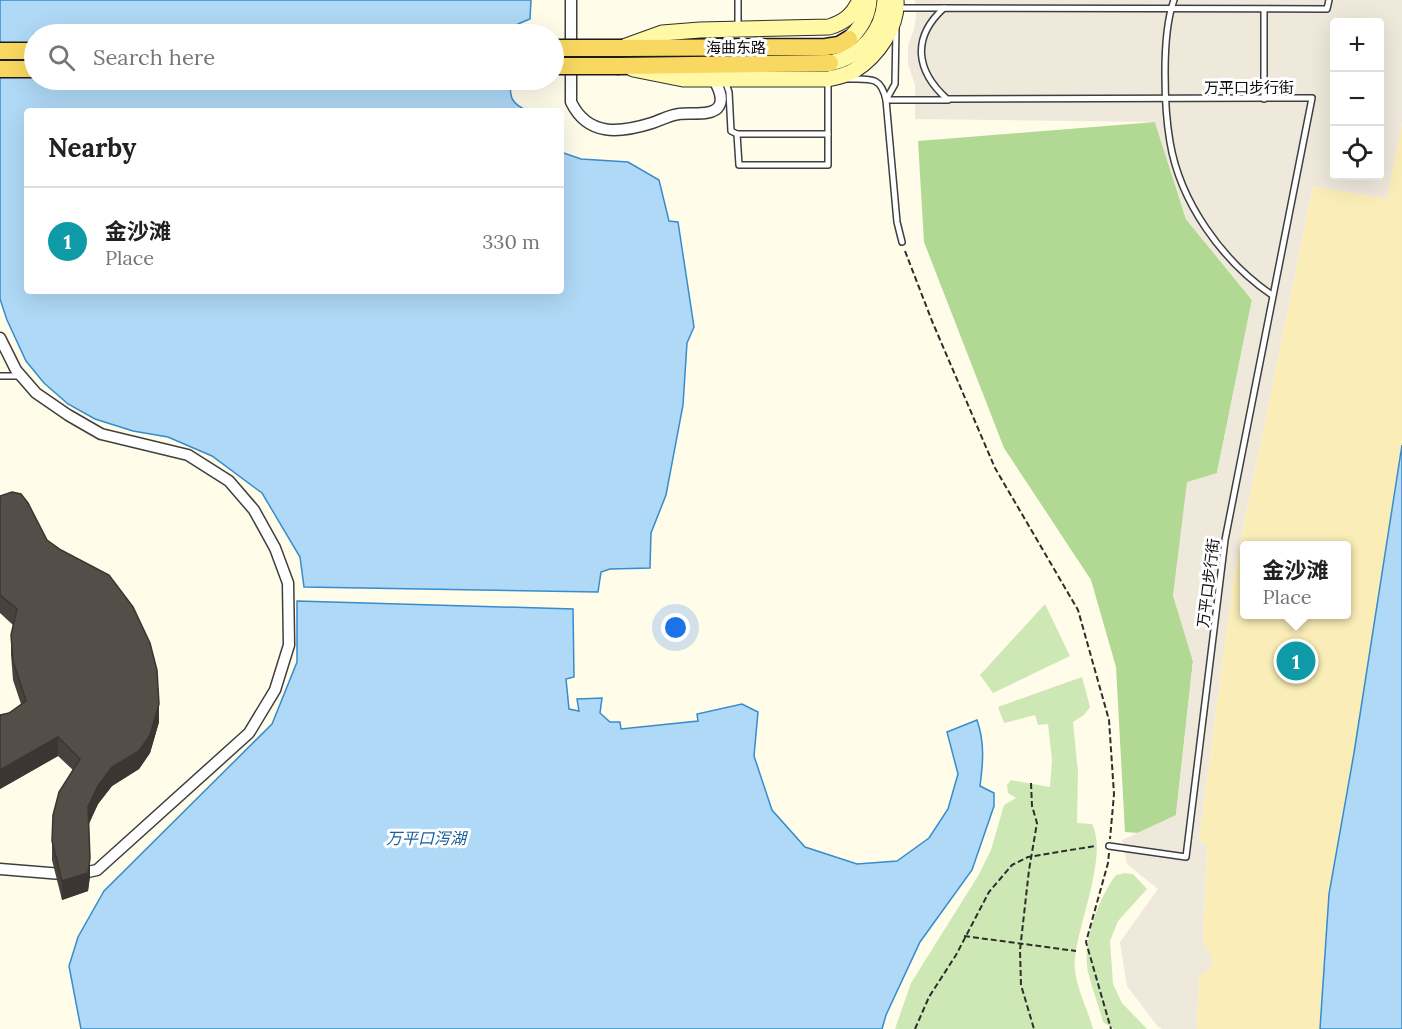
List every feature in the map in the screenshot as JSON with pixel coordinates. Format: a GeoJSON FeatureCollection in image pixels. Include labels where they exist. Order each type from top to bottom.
{"type":"FeatureCollection","features":[{"type":"Feature","properties":{"kind":"main road","name":"海曲东路"},"geometry":{"type":"LineString","coordinates":[[564,48],[826,47],[839,45],[849,39]]}},
{"type":"Feature","properties":{"kind":"main road"},"geometry":{"type":"LineString","coordinates":[[0,51],[24,51]]}},
{"type":"Feature","properties":{"kind":"main road","name":"海曲东路"},"geometry":{"type":"LineString","coordinates":[[564,66],[829,71]]}},
{"type":"Feature","properties":{"kind":"main road"},"geometry":{"type":"LineString","coordinates":[[0,69],[24,69]]}},
{"type":"Feature","properties":{"kind":"street"},"geometry":{"type":"LineString","coordinates":[[571,0],[571,102],[577,114],[587,123],[600,129],[617,130],[651,123],[677,114],[713,112],[719,106],[719,80]]}},
{"type":"Feature","properties":{"kind":"street"},"geometry":{"type":"LineString","coordinates":[[622,48],[662,33],[829,27],[846,21],[860,0]]}},
{"type":"Feature","properties":{"kind":"street"},"geometry":{"type":"LineString","coordinates":[[849,39],[865,18],[870,0]]}},
{"type":"Feature","properties":{"kind":"street"},"geometry":{"type":"LineString","coordinates":[[619,66],[683,79],[719,80],[829,71],[867,44],[877,33],[893,2]]}},
{"type":"Feature","properties":{"kind":"street"},"geometry":{"type":"LineString","coordinates":[[0,338],[21,376],[36,393],[101,434],[188,455],[229,481],[254,510],[275,548],[288,583],[289,645],[275,690],[249,733],[97,870],[74,875],[0,869]]}},
{"type":"Feature","properties":{"kind":"lane"},"geometry":{"type":"LineString","coordinates":[[738,0],[738,29]]}},
{"type":"Feature","properties":{"kind":"lane"},"geometry":{"type":"LineString","coordinates":[[951,0],[948,8],[931,22],[924,35],[922,60],[926,75],[935,88],[947,99],[952,99]]}},
{"type":"Feature","properties":{"kind":"lane"},"geometry":{"type":"LineString","coordinates":[[1174,0],[1165,54],[1165,99],[1170,143],[1180,178],[1211,235],[1253,282],[1272,295]]}},
{"type":"Feature","properties":{"kind":"lane"},"geometry":{"type":"LineString","coordinates":[[886,100],[895,84],[893,2],[948,8],[1327,9],[1329,0]]}},
{"type":"Feature","properties":{"kind":"lane"},"geometry":{"type":"LineString","coordinates":[[1264,9],[1264,99]]}},
{"type":"Feature","properties":{"kind":"lane"},"geometry":{"type":"LineString","coordinates":[[737,134],[739,165],[828,165],[829,71],[879,82],[883,87],[886,100],[897,222],[902,242]]}},
{"type":"Feature","properties":{"kind":"lane"},"geometry":{"type":"LineString","coordinates":[[719,80],[729,92],[731,131],[737,134],[828,134]]}},
{"type":"Feature","properties":{"kind":"lane","name":"万平口步行街"},"geometry":{"type":"LineString","coordinates":[[886,100],[1312,98],[1225,540],[1186,856],[1109,846]]}},
{"type":"Feature","properties":{"kind":"lane"},"geometry":{"type":"LineString","coordinates":[[0,376],[21,376]]}},
{"type":"Feature","properties":{"kind":"path"},"geometry":{"type":"LineString","coordinates":[[902,242],[932,321],[995,468],[1078,610],[1109,720],[1114,794],[1108,863],[1086,942],[1111,1029]]}},
{"type":"Feature","properties":{"kind":"path"},"geometry":{"type":"LineString","coordinates":[[1031,783],[1032,806],[1037,823],[1020,950],[1022,986],[1034,1029]]}},
{"type":"Feature","properties":{"kind":"path"},"geometry":{"type":"LineString","coordinates":[[915,1029],[929,997],[956,955],[989,892],[1012,865],[1028,856],[1095,846]]}},
{"type":"Feature","properties":{"kind":"path"},"geometry":{"type":"LineString","coordinates":[[964,936],[1076,951]]}},
{"type":"Feature","properties":{"kind":"green space"},"geometry":{"type":"Polygon","coordinates":[[[1155,122],[1186,219],[1252,300],[1217,473],[1173,595],[1193,661],[1176,815],[1152,834],[1125,832],[1116,667],[1091,580],[1004,448],[924,242],[918,141],[1155,122]]]}},
{"type":"Feature","properties":{"kind":"green space"},"geometry":{"type":"Polygon","coordinates":[[[1045,604],[1070,656],[993,693],[980,675],[1045,604]]]}},
{"type":"Feature","properties":{"kind":"green space"},"geometry":{"type":"Polygon","coordinates":[[[1082,677],[1090,707],[1084,715],[1073,722],[1078,772],[1077,823],[1092,824],[1097,853],[1075,966],[1078,984],[1093,1029],[895,1029],[911,983],[978,876],[991,850],[1004,805],[1016,798],[1008,793],[1007,785],[1011,780],[1050,787],[1052,760],[1048,724],[1038,725],[1035,715],[1004,723],[998,707],[1082,677]]]}},
{"type":"Feature","properties":{"kind":"green space"},"geometry":{"type":"Polygon","coordinates":[[[1133,874],[1147,889],[1118,921],[1110,941],[1113,984],[1122,1003],[1147,1029],[1114,1029],[1103,1022],[1088,972],[1087,948],[1093,921],[1109,885],[1116,875],[1133,874]]]}},
{"type":"Feature","properties":{"kind":"sand"},"geometry":{"type":"Polygon","coordinates":[[[1402,122],[1402,445],[1354,753],[1329,894],[1320,1029],[1197,1029],[1199,977],[1211,954],[1203,944],[1207,847],[1199,840],[1240,544],[1240,619],[1351,619],[1351,541],[1241,541],[1313,186],[1387,199],[1402,122]]]}},
{"type":"Feature","properties":{"kind":"shaded area"},"geometry":{"type":"Polygon","coordinates":[[[915,0],[1402,0],[1402,122],[1387,199],[1313,186],[1240,541],[1199,840],[1207,846],[1203,943],[1211,954],[1212,966],[1199,977],[1197,1029],[1158,1027],[1127,986],[1120,942],[1158,889],[1127,864],[1122,840],[1176,815],[1193,661],[1173,595],[1187,482],[1217,473],[1252,300],[1186,219],[1155,122],[915,119],[915,85],[908,64],[908,45],[914,30],[915,0]]]}},
{"type":"Feature","properties":{"kind":"water"},"geometry":{"type":"Polygon","coordinates":[[[0,0],[531,0],[530,19],[518,24],[24,24],[24,90],[510,90],[514,102],[523,108],[24,108],[24,294],[564,294],[564,153],[581,159],[628,162],[659,180],[669,221],[678,222],[694,327],[687,343],[683,405],[666,495],[651,533],[650,568],[610,569],[601,572],[598,592],[304,587],[300,557],[262,493],[212,456],[168,437],[133,431],[95,419],[68,404],[44,383],[26,361],[0,299],[0,0]]]}},
{"type":"Feature","properties":{"kind":"water"},"geometry":{"type":"Polygon","coordinates":[[[1402,445],[1402,1029],[1320,1029],[1329,894],[1354,753],[1402,445]]]}},
{"type":"Feature","properties":{"kind":"water","name":"万平口泻湖"},"geometry":{"type":"Polygon","coordinates":[[[297,601],[573,609],[574,677],[566,679],[569,709],[579,711],[577,699],[602,698],[600,713],[610,722],[620,722],[621,729],[698,721],[697,714],[742,704],[758,712],[754,756],[772,810],[805,847],[857,864],[897,861],[929,838],[948,809],[958,774],[947,732],[977,720],[983,753],[980,786],[994,793],[994,806],[972,870],[920,942],[886,1015],[882,1029],[81,1029],[69,966],[78,937],[104,891],[272,724],[297,662],[297,601]]]}},
{"type":"Feature","properties":{"kind":"building"},"geometry":{"type":"Polygon","coordinates":[[[12,492],[21,494],[28,503],[47,540],[61,550],[109,575],[133,607],[150,643],[157,670],[159,704],[150,735],[139,751],[112,767],[98,786],[88,807],[90,858],[88,873],[62,881],[52,841],[53,815],[59,792],[80,759],[58,737],[0,770],[0,715],[9,713],[26,701],[13,661],[11,635],[17,609],[0,595],[0,496],[12,492]]]}},
{"type":"Feature","properties":{"kind":"place","name":"金沙滩"},"geometry":{"type":"Point","coordinates":[1296,661]}}]}
